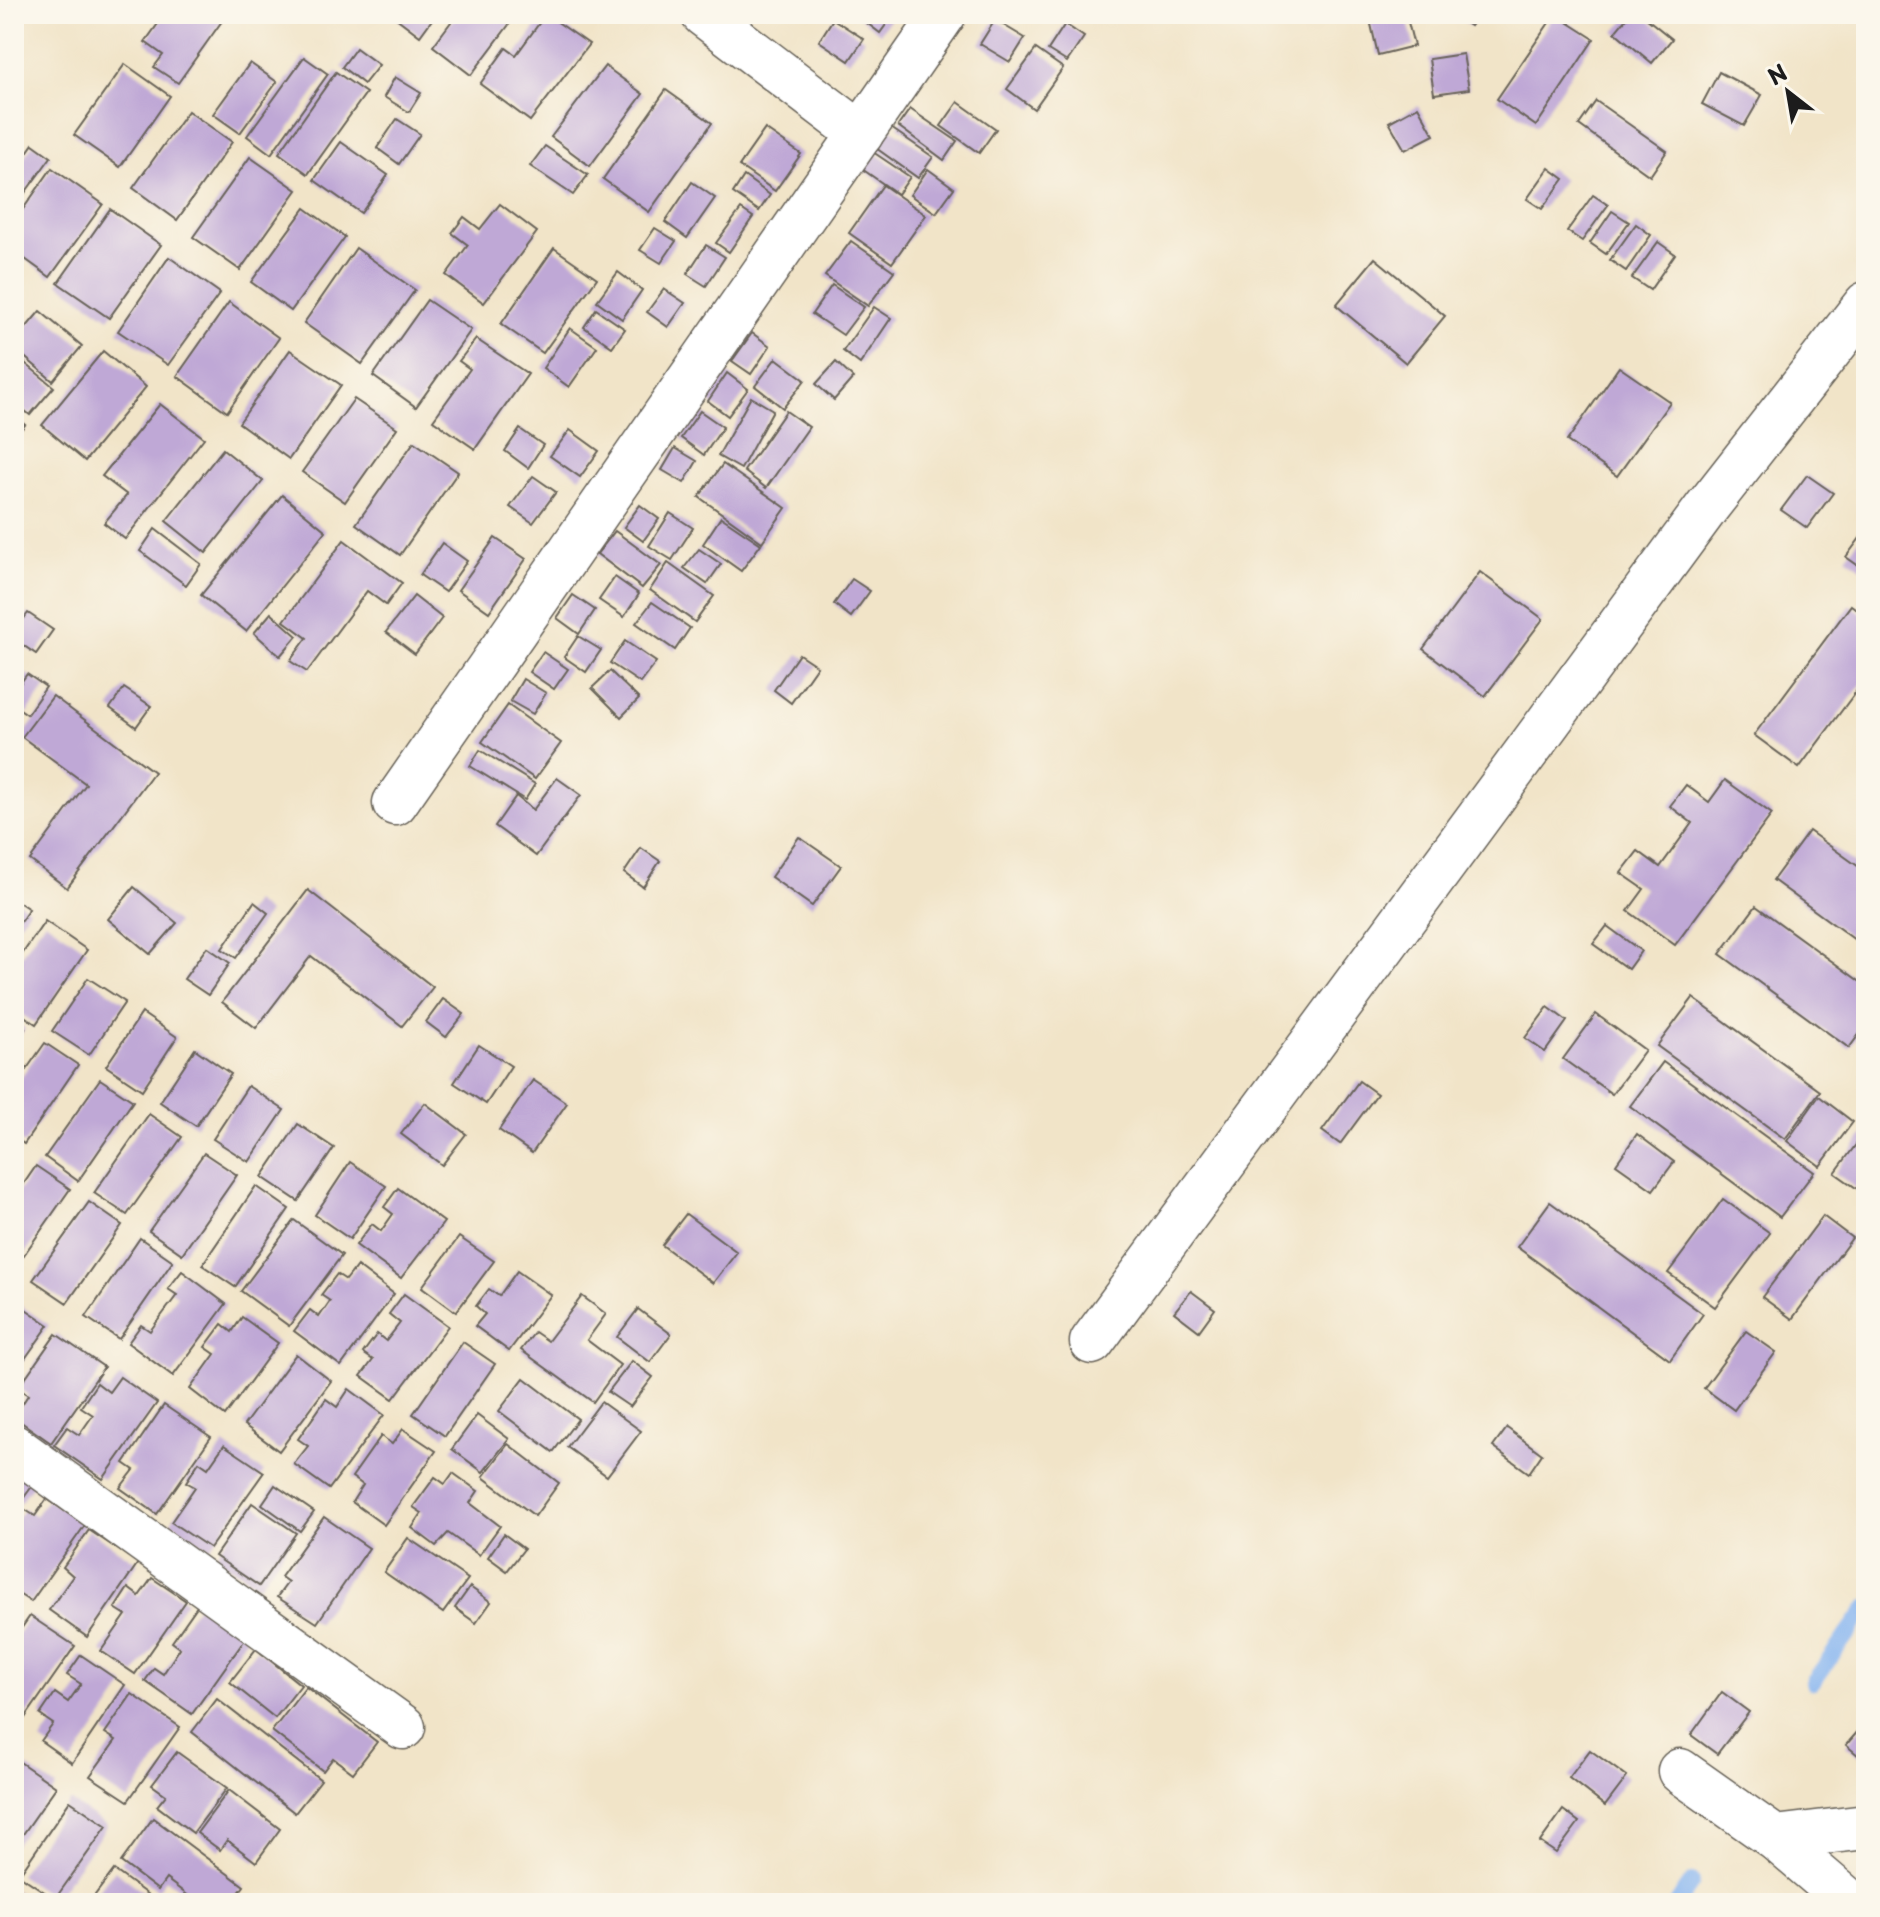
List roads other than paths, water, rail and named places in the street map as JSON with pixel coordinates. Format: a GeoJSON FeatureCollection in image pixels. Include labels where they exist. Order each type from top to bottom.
{"type":"FeatureCollection","features":[{"type":"Feature","properties":{"kind":"street"},"geometry":{"type":"LineString","coordinates":[[703,14],[861,134]]}},
{"type":"Feature","properties":{"kind":"street"},"geometry":{"type":"LineString","coordinates":[[395,803],[944,14]]}},
{"type":"Feature","properties":{"kind":"street"},"geometry":{"type":"LineString","coordinates":[[1092,1342],[1698,519],[1866,304]]}},
{"type":"Feature","properties":{"kind":"street"},"geometry":{"type":"LineString","coordinates":[[14,1447],[403,1727]]}},
{"type":"Feature","properties":{"kind":"street"},"geometry":{"type":"LineString","coordinates":[[1680,1771],[1775,1838],[1851,1903]]}},
{"type":"Feature","properties":{"kind":"street"},"geometry":{"type":"LineString","coordinates":[[1775,1838],[1866,1827]]}},
{"type":"Feature","properties":{"kind":"waterway"},"geometry":{"type":"LineString","coordinates":[[1813,1682],[1866,1608]]}},
{"type":"Feature","properties":{"kind":"waterway"},"geometry":{"type":"LineString","coordinates":[[1677,1903],[1692,1882]]}}]}
